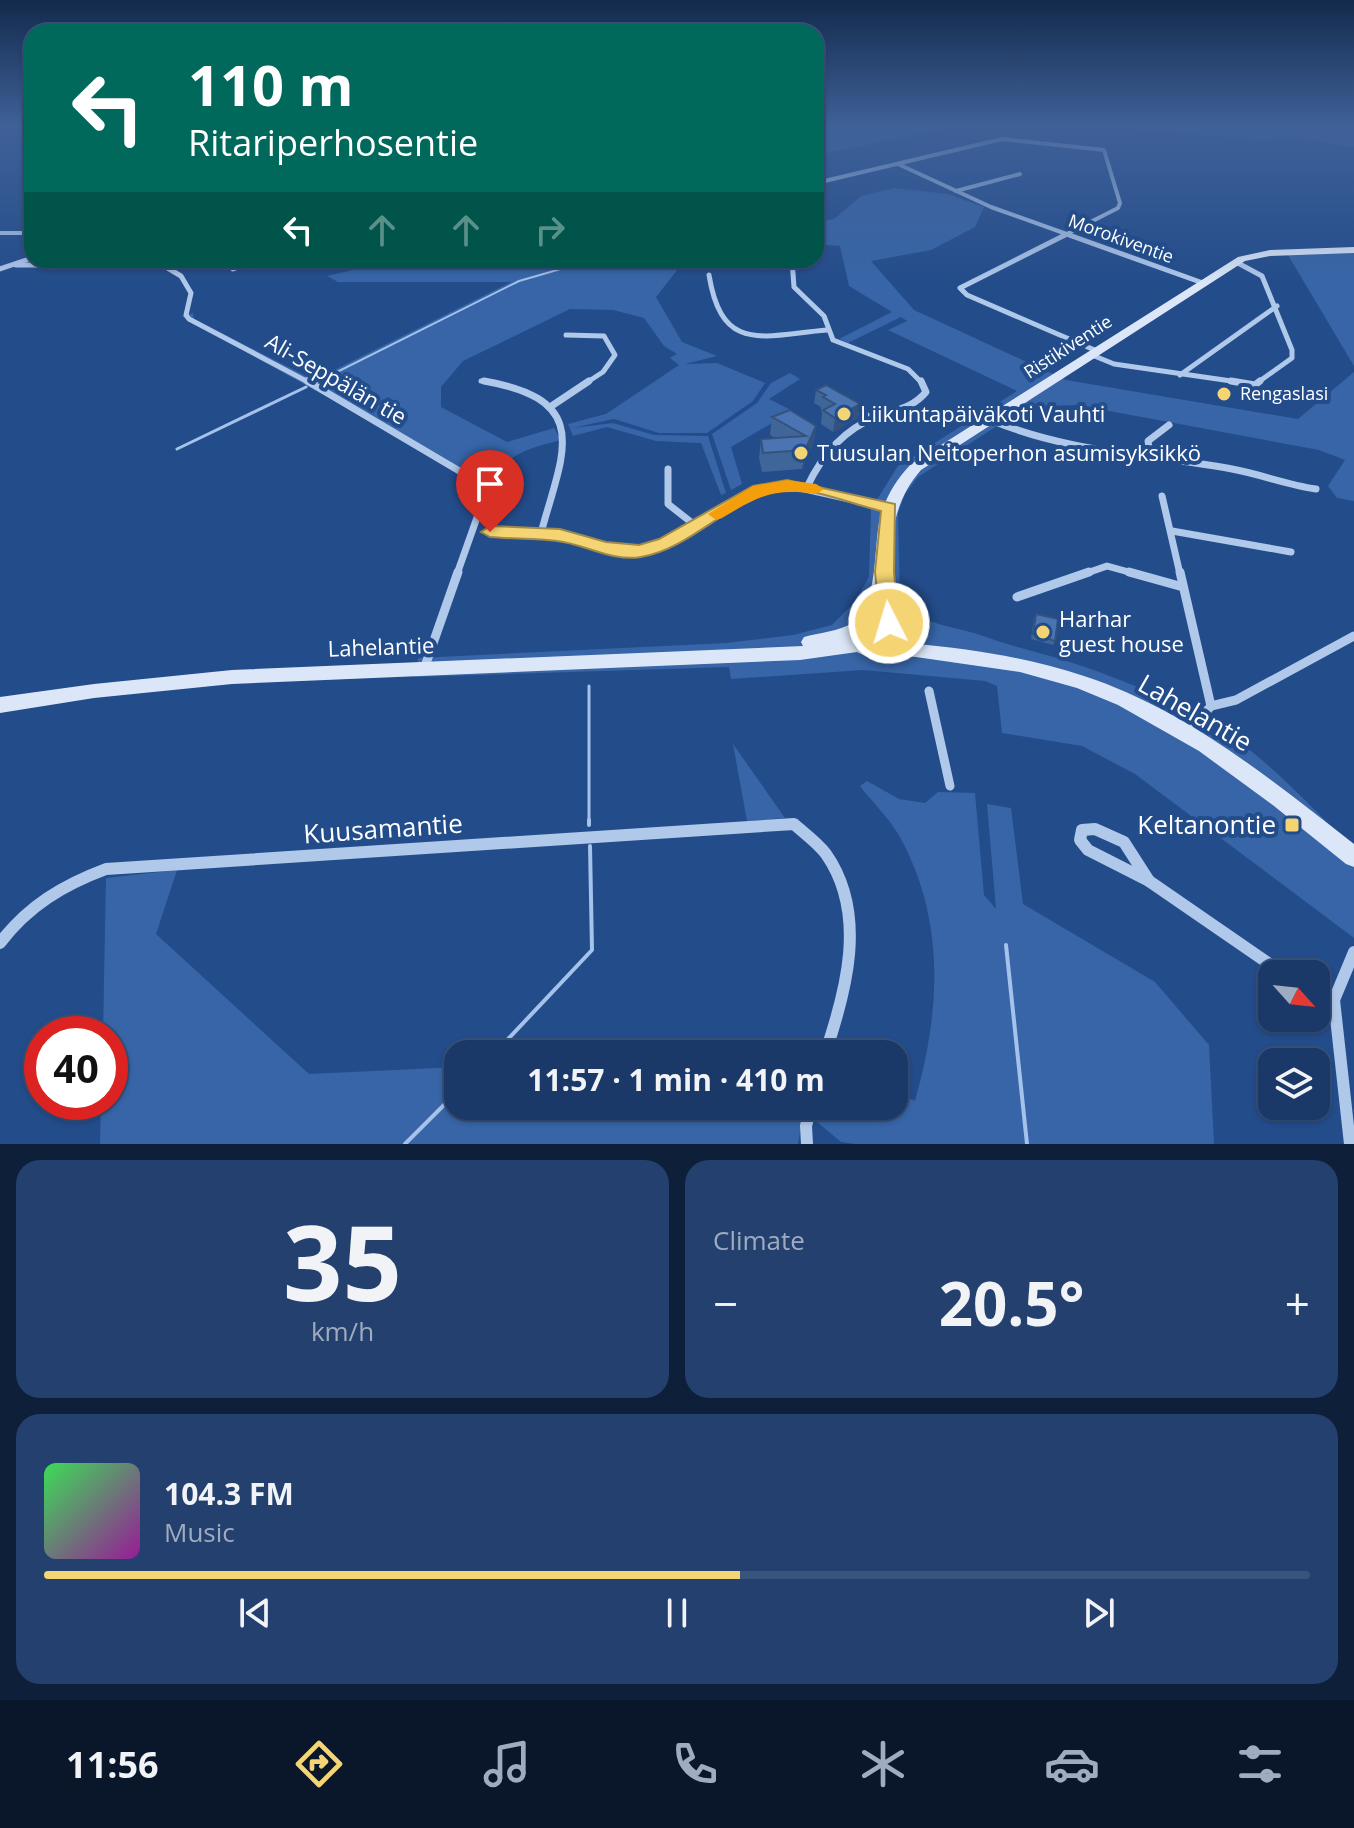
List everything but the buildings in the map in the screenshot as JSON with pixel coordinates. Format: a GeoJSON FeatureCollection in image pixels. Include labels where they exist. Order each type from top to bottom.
{"type":"FeatureCollection","features":[{"type":"Feature","properties":{"kind":"street","name":"Morokiventie"},"geometry":{"type":"LineString","coordinates":[[926,177],[1066,234],[1203,283]]}},
{"type":"Feature","properties":{"kind":"street"},"geometry":{"type":"LineString","coordinates":[[955,191],[1007,177]]}},
{"type":"Feature","properties":{"kind":"street"},"geometry":{"type":"LineString","coordinates":[[1111,177],[1120,206],[960,288],[967,295],[1114,364],[1255,385],[1292,358],[1292,350],[1277,306],[1262,276],[1236,262]]}},
{"type":"Feature","properties":{"kind":"street"},"geometry":{"type":"LineString","coordinates":[[0,233],[24,233]]}},
{"type":"Feature","properties":{"kind":"street","name":"Ristikiventie"},"geometry":{"type":"LineString","coordinates":[[896,635],[884,572],[889,508],[905,477],[1236,262],[1259,254],[1354,250]]}},
{"type":"Feature","properties":{"kind":"street"},"geometry":{"type":"LineString","coordinates":[[0,269],[24,262]]}},
{"type":"Feature","properties":{"kind":"street"},"geometry":{"type":"LineString","coordinates":[[16,265],[24,265]]}},
{"type":"Feature","properties":{"kind":"street","name":"Ali-Seppälän tie"},"geometry":{"type":"LineString","coordinates":[[168,268],[181,276],[191,293],[186,315],[189,319],[262,355],[478,482],[485,495],[424,669]]}},
{"type":"Feature","properties":{"kind":"street"},"geometry":{"type":"LineString","coordinates":[[793,268],[794,287],[824,316],[833,340],[863,355],[901,365],[923,381],[926,392],[917,404],[872,419],[829,446],[807,487]]}},
{"type":"Feature","properties":{"kind":"street"},"geometry":{"type":"LineString","coordinates":[[709,275],[715,309],[735,330],[767,337],[827,330]]}},
{"type":"Feature","properties":{"kind":"street"},"geometry":{"type":"LineString","coordinates":[[1180,375],[1277,306]]}},
{"type":"Feature","properties":{"kind":"street"},"geometry":{"type":"LineString","coordinates":[[550,407],[603,372],[615,355],[604,336],[566,335]]}},
{"type":"Feature","properties":{"kind":"street"},"geometry":{"type":"LineString","coordinates":[[481,381],[493,382],[550,407],[563,430],[565,442],[541,533]]}},
{"type":"Feature","properties":{"kind":"street"},"geometry":{"type":"LineString","coordinates":[[836,398],[872,419]]}},
{"type":"Feature","properties":{"kind":"street"},"geometry":{"type":"LineString","coordinates":[[991,420],[1031,439],[1095,453],[1234,469],[1316,489]]}},
{"type":"Feature","properties":{"kind":"street"},"geometry":{"type":"LineString","coordinates":[[1151,460],[1148,441],[1169,425]]}},
{"type":"Feature","properties":{"kind":"street"},"geometry":{"type":"LineString","coordinates":[[668,469],[665,500],[668,508],[696,526]]}},
{"type":"Feature","properties":{"kind":"street"},"geometry":{"type":"LineString","coordinates":[[490,532],[541,533],[606,548],[639,551],[666,543],[759,490],[787,485],[807,487],[889,508]]}},
{"type":"Feature","properties":{"kind":"street"},"geometry":{"type":"LineString","coordinates":[[1162,496],[1211,706]]}},
{"type":"Feature","properties":{"kind":"street"},"geometry":{"type":"LineString","coordinates":[[1172,531],[1291,552]]}},
{"type":"Feature","properties":{"kind":"street"},"geometry":{"type":"LineString","coordinates":[[1017,597],[1107,566],[1183,587]]}},
{"type":"Feature","properties":{"kind":"street","name":"Ristikiventie"},"geometry":{"type":"LineString","coordinates":[[861,631],[884,572]]}},
{"type":"Feature","properties":{"kind":"street"},"geometry":{"type":"LineString","coordinates":[[861,631],[880,654],[896,635]]}},
{"type":"Feature","properties":{"kind":"street"},"geometry":{"type":"LineString","coordinates":[[861,631],[896,635]]}},
{"type":"Feature","properties":{"kind":"street","name":"Lahelantie"},"geometry":{"type":"LineString","coordinates":[[0,705],[94,691],[232,677],[800,653],[861,631]]}},
{"type":"Feature","properties":{"kind":"street","name":"Lahelantie"},"geometry":{"type":"LineString","coordinates":[[896,635],[1040,670],[1097,689],[1188,734],[1221,755],[1354,857]]}},
{"type":"Feature","properties":{"kind":"street"},"geometry":{"type":"LineString","coordinates":[[1188,734],[1211,706],[1236,700],[1354,636]]}},
{"type":"Feature","properties":{"kind":"street"},"geometry":{"type":"LineString","coordinates":[[929,691],[950,786]]}},
{"type":"Feature","properties":{"kind":"street","name":"Kuusamantie"},"geometry":{"type":"LineString","coordinates":[[0,943],[4,930],[24,913],[61,888],[106,869],[794,824],[826,854],[848,903],[850,953],[839,1013],[830,1040]]}},
{"type":"Feature","properties":{"kind":"street"},"geometry":{"type":"LineString","coordinates":[[1149,881],[1138,854],[1125,841],[1099,827],[1082,830],[1080,840],[1088,850],[1149,881],[1264,960]]}},
{"type":"Feature","properties":{"kind":"street"},"geometry":{"type":"LineString","coordinates":[[1351,1138],[1334,1000],[1354,952]]}},
{"type":"Feature","properties":{"kind":"street"},"geometry":{"type":"LineString","coordinates":[[1330,999],[1334,1000]]}},
{"type":"Feature","properties":{"kind":"street"},"geometry":{"type":"LineString","coordinates":[[807,1144],[808,1120]]}},
{"type":"Feature","properties":{"kind":"shaded area"},"geometry":{"type":"Polygon","coordinates":[[[895,188],[948,194],[984,207],[975,227],[931,250],[871,261],[914,310],[1066,380],[1298,419],[1354,372],[1354,501],[1337,498],[1328,486],[1345,460],[1319,450],[1077,405],[1026,407],[918,477],[905,494],[898,513],[900,601],[922,617],[1082,666],[1165,699],[1224,731],[1285,781],[1354,848],[1354,938],[1135,774],[1082,746],[1002,733],[997,686],[985,681],[863,670],[731,679],[729,667],[415,677],[418,658],[726,643],[793,635],[832,625],[854,603],[869,577],[871,509],[898,466],[1017,391],[888,330],[907,321],[901,317],[848,343],[839,339],[892,312],[849,286],[840,246],[824,245],[824,221],[834,219],[861,196],[895,188]]]}},
{"type":"Feature","properties":{"kind":"shaded area"},"geometry":{"type":"Polygon","coordinates":[[[1354,253],[1354,366],[1288,255],[1354,253]]]}},
{"type":"Feature","properties":{"kind":"shaded area"},"geometry":{"type":"Polygon","coordinates":[[[362,268],[679,268],[656,297],[682,342],[717,356],[685,364],[717,363],[765,383],[753,401],[707,433],[659,433],[614,419],[572,428],[613,423],[654,435],[708,436],[726,493],[721,495],[701,443],[656,441],[607,427],[573,436],[568,424],[606,414],[679,365],[670,358],[677,354],[664,346],[644,318],[613,310],[570,309],[463,361],[441,387],[441,407],[507,442],[554,428],[561,440],[525,451],[508,461],[494,479],[489,492],[369,420],[181,316],[193,313],[194,319],[314,380],[511,282],[338,282],[327,276],[362,268]]]}},
{"type":"Feature","properties":{"kind":"shaded area"},"geometry":{"type":"Polygon","coordinates":[[[790,373],[800,379],[769,399],[793,411],[731,447],[742,484],[731,490],[712,434],[757,403],[771,383],[790,373]]]}},
{"type":"Feature","properties":{"kind":"shaded area"},"geometry":{"type":"Polygon","coordinates":[[[733,744],[785,818],[747,821],[733,744]]]}},
{"type":"Feature","properties":{"kind":"shaded area"},"geometry":{"type":"Polygon","coordinates":[[[867,781],[899,799],[925,803],[938,792],[975,793],[984,895],[996,909],[987,804],[1011,808],[1023,904],[1155,982],[1209,1045],[1214,1144],[855,1144],[841,1142],[817,1122],[908,1120],[908,1098],[915,1101],[930,1034],[934,968],[926,903],[901,839],[860,786],[867,781]]]}},
{"type":"Feature","properties":{"kind":"shaded area"},"geometry":{"type":"Polygon","coordinates":[[[177,870],[156,934],[309,1074],[444,1068],[444,1120],[802,1120],[798,1144],[100,1144],[101,1120],[128,1120],[128,1016],[103,1016],[106,878],[177,870]]]}},
{"type":"Feature","properties":{"kind":"waterway"},"geometry":{"type":"LineString","coordinates":[[317,382],[519,281],[564,268]]}},
{"type":"Feature","properties":{"kind":"waterway"},"geometry":{"type":"LineString","coordinates":[[177,449],[306,387]]}},
{"type":"Feature","properties":{"kind":"waterway"},"geometry":{"type":"LineString","coordinates":[[589,686],[589,825]]}},
{"type":"Feature","properties":{"kind":"waterway"},"geometry":{"type":"LineString","coordinates":[[507,1040],[592,950],[590,846]]}},
{"type":"Feature","properties":{"kind":"waterway"},"geometry":{"type":"LineString","coordinates":[[1006,945],[1027,1144]]}},
{"type":"Feature","properties":{"kind":"waterway"},"geometry":{"type":"LineString","coordinates":[[405,1144],[444,1105]]}},
{"type":"Feature","properties":{"kind":"slow traffic"},"geometry":{"type":"LineString","coordinates":[[716,514],[759,490],[787,485],[816,489]]}},
{"type":"Feature","properties":{"kind":"place","name":"Rengaslasi"},"geometry":{"type":"Point","coordinates":[1224,394]}},
{"type":"Feature","properties":{"kind":"place","name":"Liikuntapäiväkoti Vauhti"},"geometry":{"type":"Point","coordinates":[844,414]}},
{"type":"Feature","properties":{"kind":"place","name":"Tuusulan Neitoperhon asumisyksikkö"},"geometry":{"type":"Point","coordinates":[801,453]}},
{"type":"Feature","properties":{"kind":"place","name":"Harhar guest house"},"geometry":{"type":"Point","coordinates":[1043,632]}},
{"type":"Feature","properties":{"kind":"place","name":"Keltanontie"},"geometry":{"type":"Point","coordinates":[1292,825]}},
{"type":"Feature","properties":{"kind":"route"},"geometry":{"type":"LineString","coordinates":[[490,532],[560,535],[606,548],[639,551],[666,543],[759,490],[787,485],[807,487],[889,508],[884,572],[889,623]]}}]}
